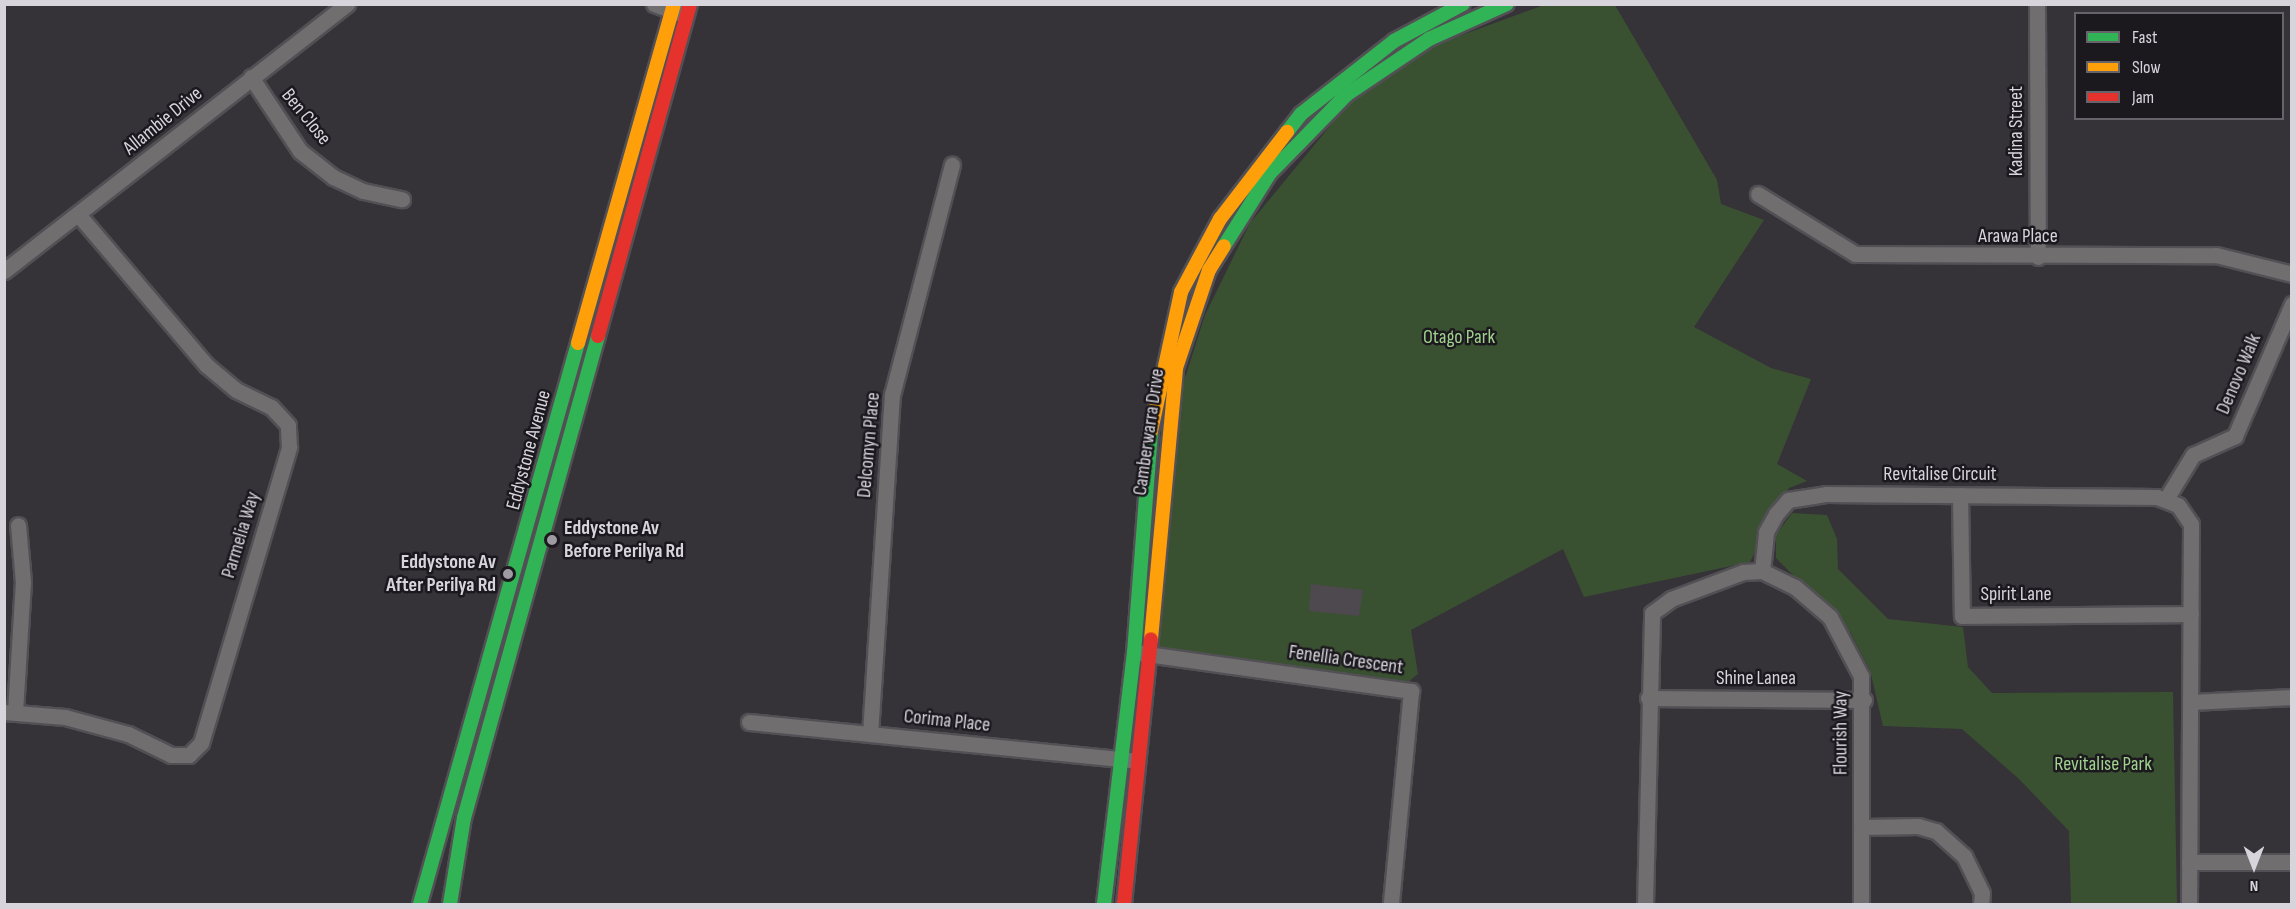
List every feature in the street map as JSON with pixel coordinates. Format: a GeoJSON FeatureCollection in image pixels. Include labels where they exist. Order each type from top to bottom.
{"type":"FeatureCollection","features":[{"type":"Feature","properties":{"kind":"street","name":"Allambie Drive"},"geometry":{"type":"LineString","coordinates":[[4,271],[79,215],[251,77],[331,8],[347,4]]}},
{"type":"Feature","properties":{"kind":"street"},"geometry":{"type":"LineString","coordinates":[[654,4],[689,10]]}},
{"type":"Feature","properties":{"kind":"street","name":"Camberwarra Drive"},"geometry":{"type":"LineString","coordinates":[[1104,904],[1134,652],[1158,372],[1181,292],[1202,249],[1267,151],[1301,114],[1394,41],[1463,4]]}},
{"type":"Feature","properties":{"kind":"street","name":"Camberwarra Drive"},"geometry":{"type":"LineString","coordinates":[[1124,904],[1142,761],[1168,413],[1192,314],[1227,237],[1270,173],[1346,95],[1429,39],[1507,4]]}},
{"type":"Feature","properties":{"kind":"street","name":"Kadina Street"},"geometry":{"type":"LineString","coordinates":[[2037,4],[2038,257]]}},
{"type":"Feature","properties":{"kind":"street","name":"Eddystone Avenue"},"geometry":{"type":"LineString","coordinates":[[420,904],[673,7]]}},
{"type":"Feature","properties":{"kind":"street","name":"Eddystone Avenue"},"geometry":{"type":"LineString","coordinates":[[450,904],[464,818],[689,10]]}},
{"type":"Feature","properties":{"kind":"street","name":"Ben Close"},"geometry":{"type":"LineString","coordinates":[[251,77],[300,151],[325,170],[363,191],[402,199]]}},
{"type":"Feature","properties":{"kind":"street","name":"Delcomyn Place"},"geometry":{"type":"LineString","coordinates":[[870,734],[892,395],[952,165]]}},
{"type":"Feature","properties":{"kind":"street","name":"Arawa Place"},"geometry":{"type":"LineString","coordinates":[[1758,194],[1855,254],[2038,257],[2217,255],[2292,274]]}},
{"type":"Feature","properties":{"kind":"street","name":"Parmelia Way"},"geometry":{"type":"LineString","coordinates":[[10,712],[65,717],[128,734],[171,754],[189,755],[201,743],[289,447],[288,425],[207,365],[79,215]]}},
{"type":"Feature","properties":{"kind":"street","name":"Denovo Walk"},"geometry":{"type":"LineString","coordinates":[[2166,499],[2193,455],[2235,436],[2292,304]]}},
{"type":"Feature","properties":{"kind":"street","name":"Revitalise Circuit"},"geometry":{"type":"LineString","coordinates":[[1762,571],[1766,532],[1788,500],[1826,494],[2166,499]]}},
{"type":"Feature","properties":{"kind":"street","name":"Spirit Lane"},"geometry":{"type":"LineString","coordinates":[[1960,495],[1962,616],[2191,614]]}},
{"type":"Feature","properties":{"kind":"street"},"geometry":{"type":"LineString","coordinates":[[2166,499],[2191,524],[2189,904]]}},
{"type":"Feature","properties":{"kind":"street"},"geometry":{"type":"LineString","coordinates":[[10,712],[23,582],[18,525]]}},
{"type":"Feature","properties":{"kind":"street"},"geometry":{"type":"LineString","coordinates":[[1645,904],[1648,628],[1659,605],[1743,572],[1762,571]]}},
{"type":"Feature","properties":{"kind":"street","name":"Flourish Way"},"geometry":{"type":"LineString","coordinates":[[1762,571],[1795,587],[1830,617],[1852,652],[1864,700],[1861,904]]}},
{"type":"Feature","properties":{"kind":"street","name":"Fenellia Crescent"},"geometry":{"type":"LineString","coordinates":[[1134,652],[1411,691],[1391,904]]}},
{"type":"Feature","properties":{"kind":"street"},"geometry":{"type":"LineString","coordinates":[[2191,702],[2292,697]]}},
{"type":"Feature","properties":{"kind":"street","name":"Shine Lanea"},"geometry":{"type":"LineString","coordinates":[[1648,698],[1864,700]]}},
{"type":"Feature","properties":{"kind":"street","name":"Corima Place"},"geometry":{"type":"LineString","coordinates":[[749,722],[1142,761]]}},
{"type":"Feature","properties":{"kind":"street"},"geometry":{"type":"LineString","coordinates":[[1862,827],[1918,826],[1936,831],[1964,856],[1982,893],[1981,904]]}},
{"type":"Feature","properties":{"kind":"street"},"geometry":{"type":"LineString","coordinates":[[2189,862],[2292,862]]}},
{"type":"Feature","properties":{"kind":"green space","name":"Otago Park"},"geometry":{"type":"Polygon","coordinates":[[[1544,5],[1615,5],[1717,180],[1721,204],[1764,220],[1694,327],[1771,368],[1811,379],[1777,464],[1807,481],[1789,488],[1750,562],[1584,597],[1563,549],[1411,630],[1418,674],[1408,682],[1153,648],[1178,400],[1205,315],[1250,223],[1358,92],[1429,47],[1544,5]]]}},
{"type":"Feature","properties":{"kind":"green space","name":"Revitalise Park"},"geometry":{"type":"Polygon","coordinates":[[[1792,513],[1827,515],[1837,539],[1838,569],[1888,619],[1963,627],[1968,667],[1992,693],[2173,692],[2177,904],[2071,904],[2069,831],[2019,779],[1962,729],[1883,726],[1870,670],[1850,632],[1776,558],[1776,535],[1792,513]]]}},
{"type":"Feature","properties":{"kind":"building"},"geometry":{"type":"Polygon","coordinates":[[[1311,584],[1363,590],[1359,616],[1309,611],[1311,584]]]}},
{"type":"Feature","properties":{"kind":"traffic: fast"},"geometry":{"type":"LineString","coordinates":[[1287,132],[1301,114],[1394,41],[1463,4]]}},
{"type":"Feature","properties":{"kind":"traffic: fast"},"geometry":{"type":"LineString","coordinates":[[1224,246],[1270,173],[1346,95],[1429,39],[1507,4]]}},
{"type":"Feature","properties":{"kind":"traffic: fast"},"geometry":{"type":"LineString","coordinates":[[450,904],[464,818],[598,336]]}},
{"type":"Feature","properties":{"kind":"traffic: fast"},"geometry":{"type":"LineString","coordinates":[[420,904],[578,343]]}},
{"type":"Feature","properties":{"kind":"traffic: fast"},"geometry":{"type":"LineString","coordinates":[[1104,904],[1134,653],[1151,431]]}},
{"type":"Feature","properties":{"kind":"traffic: slow"},"geometry":{"type":"LineString","coordinates":[[578,343],[674,4]]}},
{"type":"Feature","properties":{"kind":"traffic: slow"},"geometry":{"type":"LineString","coordinates":[[1151,431],[1181,292],[1220,219],[1287,132]]}},
{"type":"Feature","properties":{"kind":"traffic: slow"},"geometry":{"type":"LineString","coordinates":[[1151,639],[1176,368],[1209,270],[1224,246]]}},
{"type":"Feature","properties":{"kind":"traffic: jam"},"geometry":{"type":"LineString","coordinates":[[598,336],[690,4]]}},
{"type":"Feature","properties":{"kind":"traffic: jam"},"geometry":{"type":"LineString","coordinates":[[1124,904],[1151,639]]}},
{"type":"Feature","properties":{"kind":"place","name":"Eddystone Av Before Perilya Rd"},"geometry":{"type":"Point","coordinates":[552,540]}},
{"type":"Feature","properties":{"kind":"place","name":"Eddystone Av After Perilya Rd"},"geometry":{"type":"Point","coordinates":[508,574]}}]}
